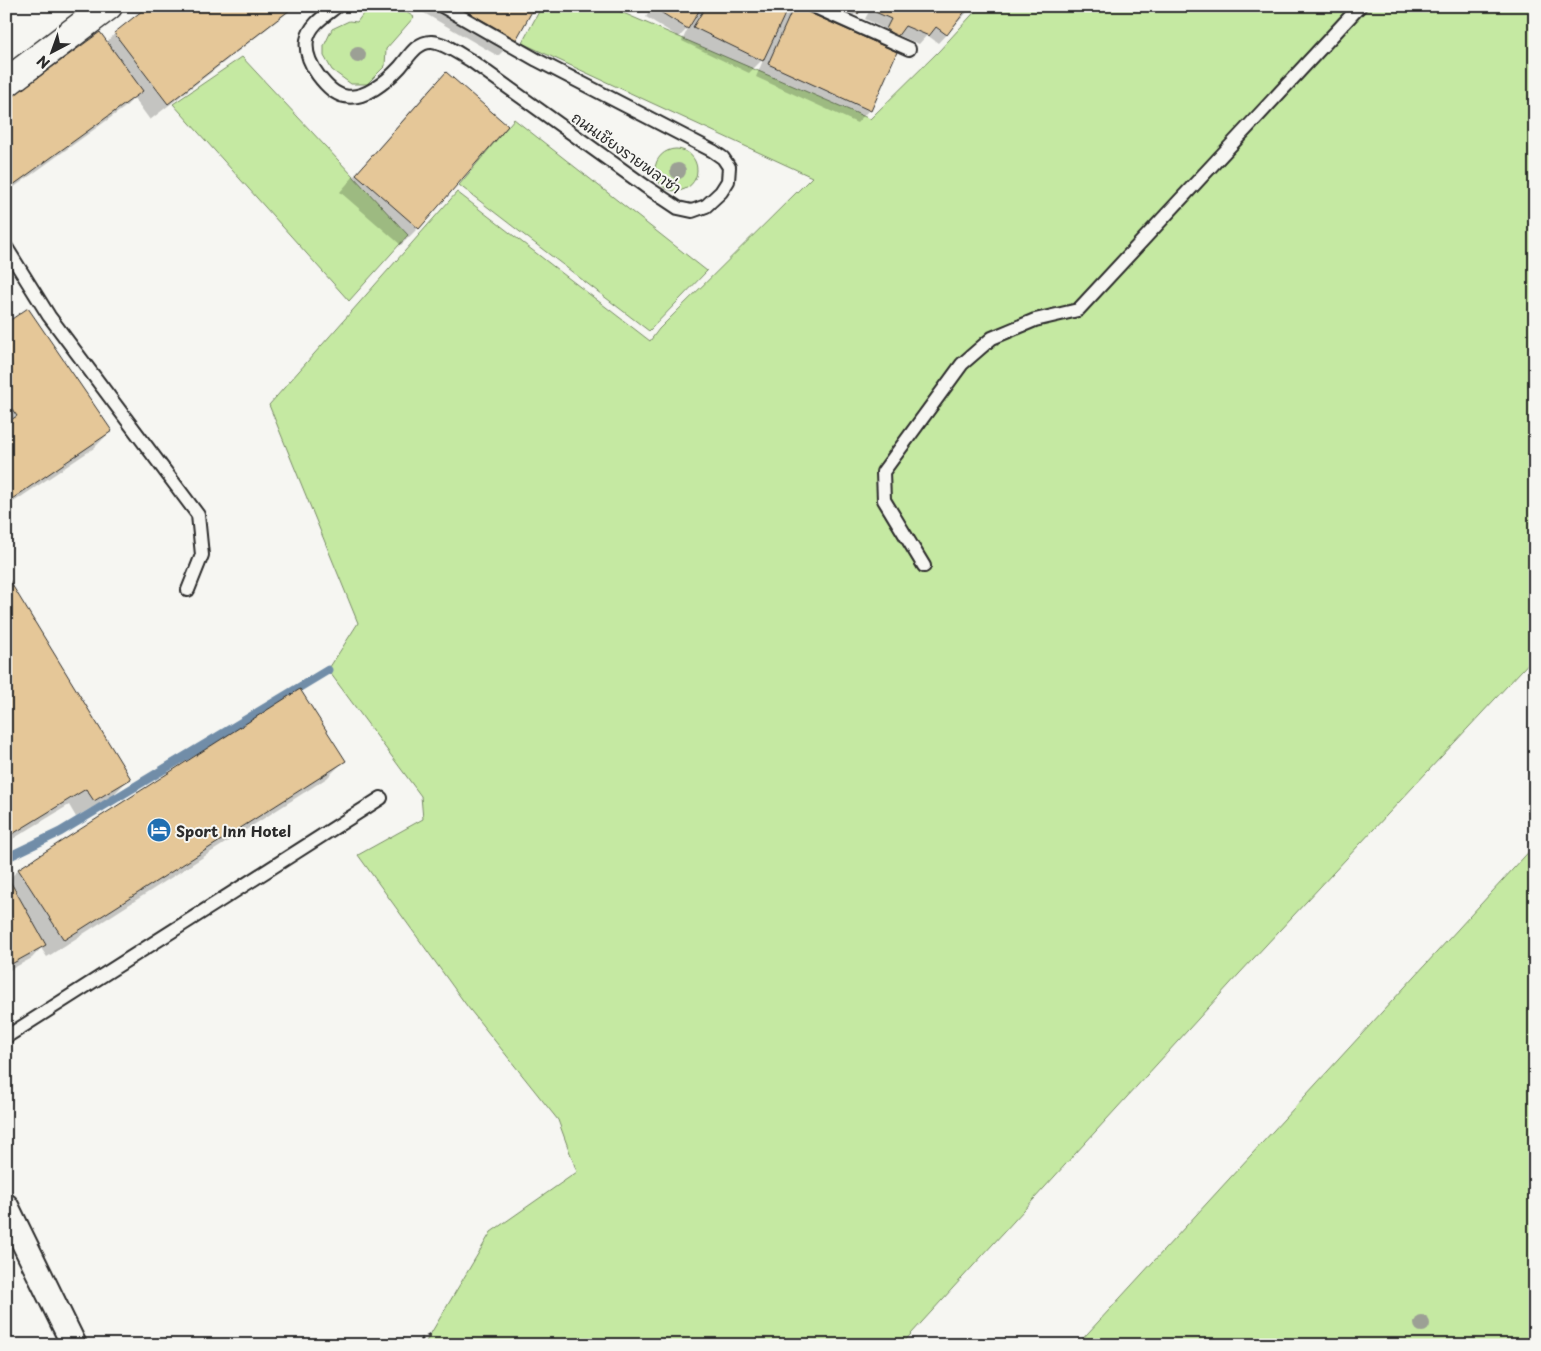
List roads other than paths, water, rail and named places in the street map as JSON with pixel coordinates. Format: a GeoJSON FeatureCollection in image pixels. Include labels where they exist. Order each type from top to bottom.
{"type":"FeatureCollection","features":[{"type":"Feature","properties":{"kind":"main road"},"geometry":{"type":"LineString","coordinates":[[6,83],[108,6]]}},
{"type":"Feature","properties":{"kind":"street"},"geometry":{"type":"LineString","coordinates":[[6,1206],[74,1345]]}},
{"type":"Feature","properties":{"kind":"lane","name":"ถนนเชียงรายพลาซ่า"},"geometry":{"type":"LineString","coordinates":[[337,6],[315,24],[308,36],[305,50],[314,70],[325,85],[344,96],[361,96],[398,69],[414,49],[422,44],[431,42],[449,48],[470,60],[678,208],[692,211],[699,209],[706,206],[721,192],[728,181],[729,167],[723,158],[713,151],[537,60],[442,6]]}},
{"type":"Feature","properties":{"kind":"lane"},"geometry":{"type":"LineString","coordinates":[[813,6],[909,50]]}},
{"type":"Feature","properties":{"kind":"lane"},"geometry":{"type":"LineString","coordinates":[[924,566],[884,500],[882,472],[962,364],[992,338],[1035,320],[1078,310],[1360,6]]}},
{"type":"Feature","properties":{"kind":"lane"},"geometry":{"type":"LineString","coordinates":[[6,247],[49,316],[198,515],[202,555],[188,590]]}},
{"type":"Feature","properties":{"kind":"lane"},"geometry":{"type":"LineString","coordinates":[[6,1037],[381,798]]}},
{"type":"Feature","properties":{"kind":"waterway"},"geometry":{"type":"LineString","coordinates":[[6,858],[60,832],[328,670]]}},
{"type":"Feature","properties":{"kind":"place","name":"Sport Inn Hotel"},"geometry":{"type":"Point","coordinates":[159,830]}}]}
